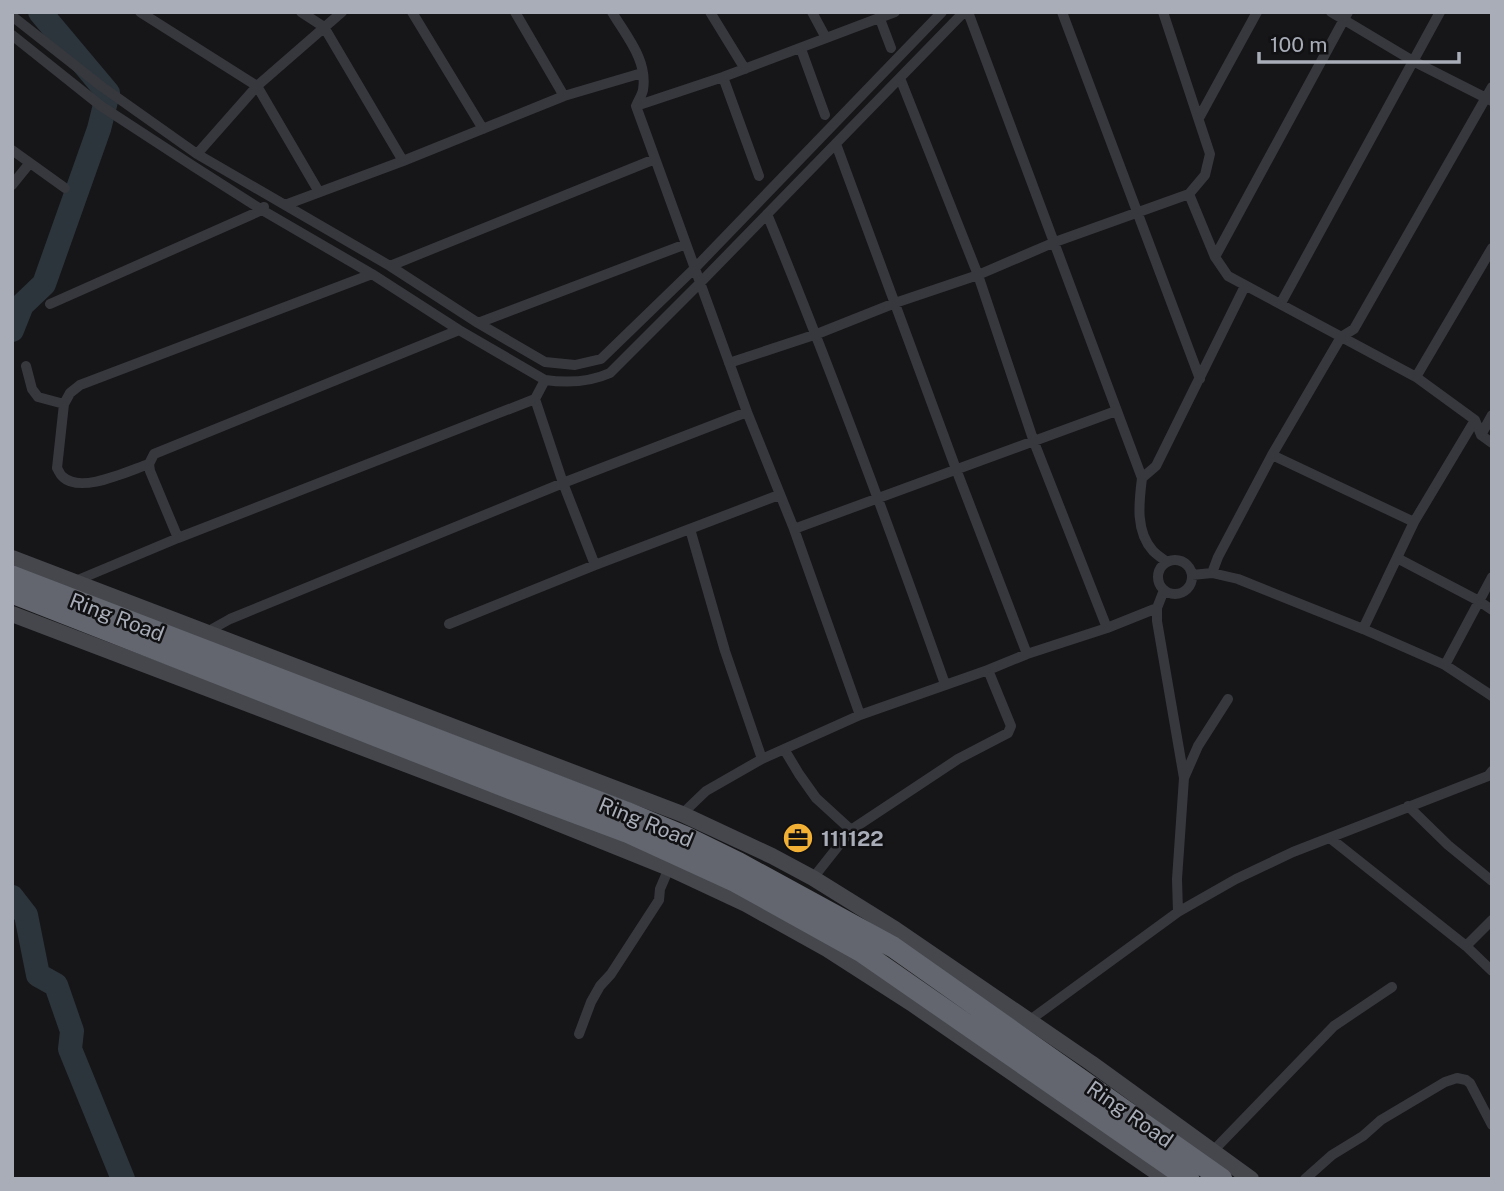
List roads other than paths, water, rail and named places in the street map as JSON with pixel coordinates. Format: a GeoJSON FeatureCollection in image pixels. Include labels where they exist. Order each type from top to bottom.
{"type":"FeatureCollection","features":[{"type":"Feature","properties":{"kind":"highway","name":"Ring Road"},"geometry":{"type":"LineString","coordinates":[[12,576],[626,812],[739,863],[893,947],[1222,1179]]}},
{"type":"Feature","properties":{"kind":"highway","name":"Ring Road"},"geometry":{"type":"LineString","coordinates":[[12,593],[629,833],[736,882],[862,952],[1189,1179]]}},
{"type":"Feature","properties":{"kind":"street"},"geometry":{"type":"LineString","coordinates":[[140,12],[257,86],[319,192]]}},
{"type":"Feature","properties":{"kind":"street"},"geometry":{"type":"LineString","coordinates":[[301,12],[324,27],[403,161]]}},
{"type":"Feature","properties":{"kind":"street"},"geometry":{"type":"LineString","coordinates":[[197,154],[257,86],[342,12]]}},
{"type":"Feature","properties":{"kind":"street"},"geometry":{"type":"LineString","coordinates":[[412,12],[483,129]]}},
{"type":"Feature","properties":{"kind":"street"},"geometry":{"type":"LineString","coordinates":[[515,12],[564,96]]}},
{"type":"Feature","properties":{"kind":"street"},"geometry":{"type":"LineString","coordinates":[[710,12],[745,69]]}},
{"type":"Feature","properties":{"kind":"street"},"geometry":{"type":"LineString","coordinates":[[811,12],[826,38]]}},
{"type":"Feature","properties":{"kind":"street"},"geometry":{"type":"LineString","coordinates":[[636,106],[723,78],[895,12]]}},
{"type":"Feature","properties":{"kind":"street"},"geometry":{"type":"LineString","coordinates":[[12,16],[102,86],[197,154],[545,362],[575,365],[601,359],[695,268],[942,12]]}},
{"type":"Feature","properties":{"kind":"street"},"geometry":{"type":"LineString","coordinates":[[12,36],[114,115],[262,210],[372,274],[459,331],[545,380],[575,381],[610,373],[966,12],[1142,478],[1138,509],[1143,534],[1152,551],[1167,562]]}},
{"type":"Feature","properties":{"kind":"street"},"geometry":{"type":"LineString","coordinates":[[1062,12],[1200,379]]}},
{"type":"Feature","properties":{"kind":"street"},"geometry":{"type":"LineString","coordinates":[[729,363],[978,275],[1055,242],[1189,194],[1205,175],[1210,154],[1163,12]]}},
{"type":"Feature","properties":{"kind":"street"},"geometry":{"type":"LineString","coordinates":[[1199,118],[1257,12]]}},
{"type":"Feature","properties":{"kind":"street"},"geometry":{"type":"LineString","coordinates":[[1331,12],[1346,16],[1413,61],[1489,99]]}},
{"type":"Feature","properties":{"kind":"street"},"geometry":{"type":"LineString","coordinates":[[1281,303],[1440,12]]}},
{"type":"Feature","properties":{"kind":"street"},"geometry":{"type":"LineString","coordinates":[[615,13],[638,52],[643,90],[636,106],[747,412],[794,529],[860,715]]}},
{"type":"Feature","properties":{"kind":"street"},"geometry":{"type":"LineString","coordinates":[[1216,257],[1346,16]]}},
{"type":"Feature","properties":{"kind":"street"},"geometry":{"type":"LineString","coordinates":[[880,19],[891,48]]}},
{"type":"Feature","properties":{"kind":"street"},"geometry":{"type":"LineString","coordinates":[[802,49],[825,115]]}},
{"type":"Feature","properties":{"kind":"street"},"geometry":{"type":"LineString","coordinates":[[285,205],[564,96],[642,73]]}},
{"type":"Feature","properties":{"kind":"street"},"geometry":{"type":"LineString","coordinates":[[723,78],[759,176]]}},
{"type":"Feature","properties":{"kind":"street"},"geometry":{"type":"LineString","coordinates":[[900,78],[978,275],[1034,442],[1107,628]]}},
{"type":"Feature","properties":{"kind":"street"},"geometry":{"type":"LineString","coordinates":[[1212,573],[1272,455],[1340,337],[1354,330],[1489,99],[1492,87]]}},
{"type":"Feature","properties":{"kind":"street"},"geometry":{"type":"LineString","coordinates":[[836,144],[1027,654]]}},
{"type":"Feature","properties":{"kind":"street"},"geometry":{"type":"LineString","coordinates":[[12,150],[65,188]]}},
{"type":"Feature","properties":{"kind":"street"},"geometry":{"type":"LineString","coordinates":[[390,267],[655,159]]}},
{"type":"Feature","properties":{"kind":"street"},"geometry":{"type":"LineString","coordinates":[[12,185],[30,164]]}},
{"type":"Feature","properties":{"kind":"street"},"geometry":{"type":"LineString","coordinates":[[1189,194],[1216,257],[1228,276],[1416,377],[1475,420],[1480,435],[1492,443]]}},
{"type":"Feature","properties":{"kind":"street"},"geometry":{"type":"LineString","coordinates":[[50,304],[262,210],[271,197]]}},
{"type":"Feature","properties":{"kind":"street"},"geometry":{"type":"LineString","coordinates":[[767,214],[817,334],[945,684]]}},
{"type":"Feature","properties":{"kind":"street"},"geometry":{"type":"LineString","coordinates":[[478,323],[686,244]]}},
{"type":"Feature","properties":{"kind":"street"},"geometry":{"type":"LineString","coordinates":[[1416,377],[1492,248]]}},
{"type":"Feature","properties":{"kind":"street"},"geometry":{"type":"LineString","coordinates":[[149,464],[89,484],[64,478],[57,468],[64,404],[70,393],[80,386],[372,274]]}},
{"type":"Feature","properties":{"kind":"street"},"geometry":{"type":"LineString","coordinates":[[1142,478],[1156,466],[1245,286]]}},
{"type":"Feature","properties":{"kind":"street"},"geometry":{"type":"LineString","coordinates":[[178,538],[150,471],[149,464],[154,454],[459,331]]}},
{"type":"Feature","properties":{"kind":"street"},"geometry":{"type":"LineString","coordinates":[[26,366],[37,397],[64,404]]}},
{"type":"Feature","properties":{"kind":"street"},"geometry":{"type":"LineString","coordinates":[[73,582],[178,538],[535,399],[545,380]]}},
{"type":"Feature","properties":{"kind":"street"},"geometry":{"type":"LineString","coordinates":[[535,399],[563,483],[595,565]]}},
{"type":"Feature","properties":{"kind":"street"},"geometry":{"type":"LineString","coordinates":[[794,529],[1116,411]]}},
{"type":"Feature","properties":{"kind":"street"},"geometry":{"type":"LineString","coordinates":[[205,633],[230,619],[563,483],[747,412]]}},
{"type":"Feature","properties":{"kind":"street"},"geometry":{"type":"LineString","coordinates":[[1480,435],[1492,415]]}},
{"type":"Feature","properties":{"kind":"street"},"geometry":{"type":"LineString","coordinates":[[1363,629],[1414,522],[1475,420]]}},
{"type":"Feature","properties":{"kind":"street"},"geometry":{"type":"LineString","coordinates":[[1272,455],[1414,522]]}},
{"type":"Feature","properties":{"kind":"street"},"geometry":{"type":"LineString","coordinates":[[449,624],[779,495]]}},
{"type":"Feature","properties":{"kind":"street"},"geometry":{"type":"LineString","coordinates":[[690,529],[725,652],[762,759]]}},
{"type":"Feature","properties":{"kind":"street"},"geometry":{"type":"LineString","coordinates":[[12,558],[682,814],[772,856],[895,929],[1030,1020],[1251,1179]]}},
{"type":"Feature","properties":{"kind":"street"},"geometry":{"type":"LineString","coordinates":[[1397,558],[1492,610]]}},
{"type":"Feature","properties":{"kind":"street"},"geometry":{"type":"LineString","coordinates":[[1175,560],[1189,567],[1192,575],[1187,590],[1171,594],[1159,583],[1158,575],[1167,562],[1175,560]]}},
{"type":"Feature","properties":{"kind":"street"},"geometry":{"type":"LineString","coordinates":[[1192,575],[1212,573],[1238,579],[1363,629],[1444,665],[1492,696]]}},
{"type":"Feature","properties":{"kind":"street"},"geometry":{"type":"LineString","coordinates":[[1444,665],[1492,578]]}},
{"type":"Feature","properties":{"kind":"street"},"geometry":{"type":"LineString","coordinates":[[1164,590],[1157,608],[1157,621],[1184,778],[1177,879],[1178,912]]}},
{"type":"Feature","properties":{"kind":"street"},"geometry":{"type":"LineString","coordinates":[[682,814],[706,791],[762,759],[860,715],[1157,608]]}},
{"type":"Feature","properties":{"kind":"street"},"geometry":{"type":"LineString","coordinates":[[12,614],[505,802],[669,868],[746,904],[827,949],[911,1003],[1166,1179]]}},
{"type":"Feature","properties":{"kind":"street"},"geometry":{"type":"LineString","coordinates":[[813,878],[851,830],[958,759],[1008,733],[1011,726],[988,670]]}},
{"type":"Feature","properties":{"kind":"street"},"geometry":{"type":"LineString","coordinates":[[1184,778],[1198,746],[1228,699]]}},
{"type":"Feature","properties":{"kind":"street"},"geometry":{"type":"LineString","coordinates":[[784,749],[816,797],[851,830]]}},
{"type":"Feature","properties":{"kind":"street"},"geometry":{"type":"LineString","coordinates":[[1030,1020],[1178,912],[1236,879],[1293,852],[1490,775]]}},
{"type":"Feature","properties":{"kind":"street"},"geometry":{"type":"LineString","coordinates":[[1408,806],[1448,845],[1492,881]]}},
{"type":"Feature","properties":{"kind":"street"},"geometry":{"type":"LineString","coordinates":[[1330,838],[1466,946],[1492,971]]}},
{"type":"Feature","properties":{"kind":"street"},"geometry":{"type":"LineString","coordinates":[[579,1034],[600,986],[611,974],[659,900],[660,889],[669,868]]}},
{"type":"Feature","properties":{"kind":"street"},"geometry":{"type":"LineString","coordinates":[[1466,946],[1492,920]]}},
{"type":"Feature","properties":{"kind":"street"},"geometry":{"type":"LineString","coordinates":[[1213,1151],[1334,1026],[1392,986]]}},
{"type":"Feature","properties":{"kind":"street"},"geometry":{"type":"LineString","coordinates":[[1305,1179],[1332,1155],[1363,1136],[1381,1120],[1445,1082],[1457,1079],[1470,1083],[1492,1125]]}},
{"type":"Feature","properties":{"kind":"waterway"},"geometry":{"type":"LineString","coordinates":[[12,330],[22,305],[44,284],[99,129],[108,93],[40,12]]}},
{"type":"Feature","properties":{"kind":"waterway"},"geometry":{"type":"LineString","coordinates":[[12,897],[26,915],[38,975],[56,985],[72,1031],[70,1049],[123,1179]]}},
{"type":"Feature","properties":{"kind":"place","name":"111122"},"geometry":{"type":"Point","coordinates":[798,838]}}]}
